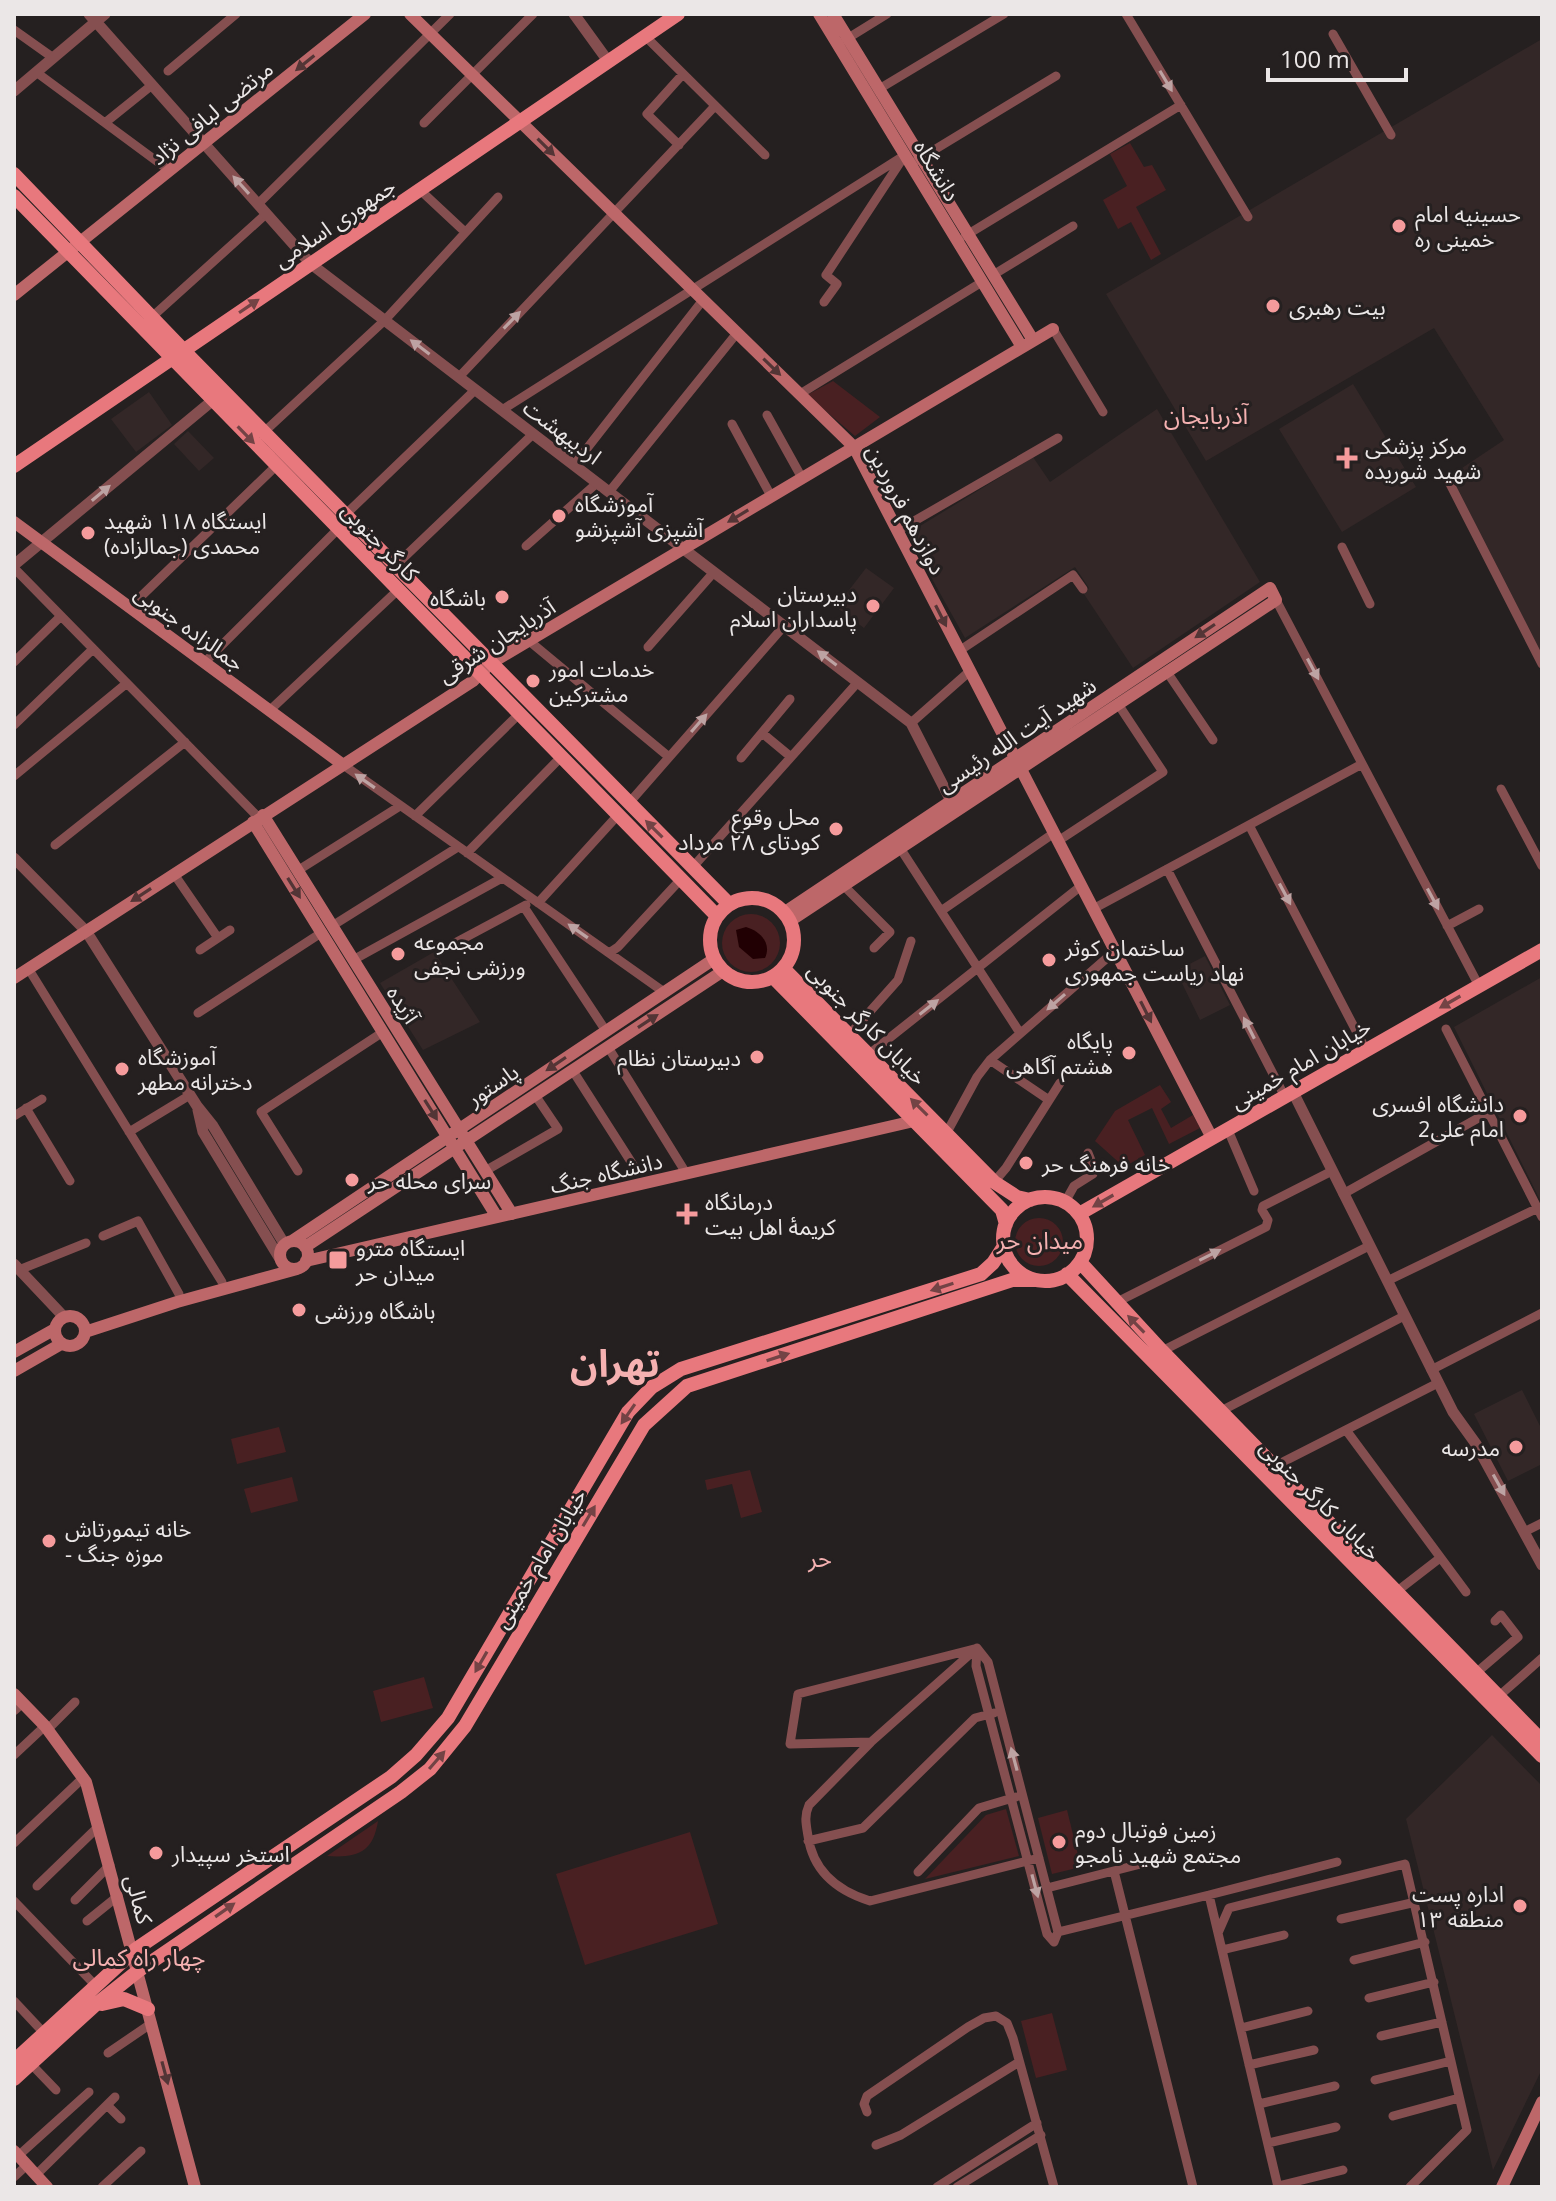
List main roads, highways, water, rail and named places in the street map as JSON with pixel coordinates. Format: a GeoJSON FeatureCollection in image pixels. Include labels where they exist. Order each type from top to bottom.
{"type":"FeatureCollection","features":[{"type":"Feature","properties":{"kind":"main road","name":"مرتضی لبافی نژاد"},"geometry":{"type":"LineString","coordinates":[[14,295],[365,14]]}},
{"type":"Feature","properties":{"kind":"main road","name":"دوازدهم فروردین"},"geometry":{"type":"LineString","coordinates":[[410,14],[854,447],[1212,1138]]}},
{"type":"Feature","properties":{"kind":"main road","name":"جمهوری اسلامی"},"geometry":{"type":"LineString","coordinates":[[14,466],[678,14]]}},
{"type":"Feature","properties":{"kind":"main road","name":"دانشگاه"},"geometry":{"type":"LineString","coordinates":[[819,14],[843,41],[1028,344]]}},
{"type":"Feature","properties":{"kind":"main road","name":"دانشگاه"},"geometry":{"type":"LineString","coordinates":[[833,14],[843,41]]}},
{"type":"Feature","properties":{"kind":"main road"},"geometry":{"type":"LineString","coordinates":[[14,174],[185,350]]}},
{"type":"Feature","properties":{"kind":"main road","name":"کارگر جنوبی"},"geometry":{"type":"LineString","coordinates":[[14,196],[398,590],[629,803],[729,904]]}},
{"type":"Feature","properties":{"kind":"main road","name":"آذربایجان شرقی"},"geometry":{"type":"LineString","coordinates":[[18,974],[528,640],[1053,329]]}},
{"type":"Feature","properties":{"kind":"main road","name":"کارگر جنوبی"},"geometry":{"type":"LineString","coordinates":[[185,350],[395,566],[485,668],[519,714],[717,916]]}},
{"type":"Feature","properties":{"kind":"main road","name":"جمالزاده جنوبی"},"geometry":{"type":"LineString","coordinates":[[14,522],[342,764]]}},
{"type":"Feature","properties":{"kind":"main road","name":"شهید آیت الله رئیسی"},"geometry":{"type":"LineString","coordinates":[[787,916],[1273,594],[1167,672],[1018,764]]}},
{"type":"Feature","properties":{"kind":"main road","name":"شهید آیت الله رئیسی"},"geometry":{"type":"LineString","coordinates":[[787,916],[900,848],[954,806]]}},
{"type":"Feature","properties":{"kind":"main road","name":"آژیده"},"geometry":{"type":"LineString","coordinates":[[258,818],[297,871],[383,1032],[497,1217]]}},
{"type":"Feature","properties":{"kind":"main road","name":"آژیده"},"geometry":{"type":"LineString","coordinates":[[258,818],[326,929],[353,960],[512,1214]]}},
{"type":"Feature","properties":{"kind":"main road"},"geometry":{"type":"LineString","coordinates":[[748,898],[762,898],[787,916],[794,945],[778,973],[755,982],[744,981],[723,971],[714,959],[710,933],[717,916],[729,904],[748,898]]}},
{"type":"Feature","properties":{"kind":"main road","name":"خیابان امام خمینی"},"geometry":{"type":"LineString","coordinates":[[1079,1214],[1542,950]]}},
{"type":"Feature","properties":{"kind":"main road","name":"پاستور"},"geometry":{"type":"LineString","coordinates":[[479,1125],[579,1049],[714,959]]}},
{"type":"Feature","properties":{"kind":"main road","name":"پاستور"},"geometry":{"type":"LineString","coordinates":[[288,1243],[479,1125],[535,1095],[723,971]]}},
{"type":"Feature","properties":{"kind":"main road","name":"خیابان کارگر جنوبی"},"geometry":{"type":"LineString","coordinates":[[778,973],[849,1035],[994,1182],[1017,1197],[1030,1200]]}},
{"type":"Feature","properties":{"kind":"main road","name":"خیابان کارگر جنوبی"},"geometry":{"type":"LineString","coordinates":[[778,973],[914,1121],[1002,1210],[1006,1224]]}},
{"type":"Feature","properties":{"kind":"main road"},"geometry":{"type":"LineString","coordinates":[[579,1049],[587,1061]]}},
{"type":"Feature","properties":{"kind":"main road","name":"دانشگاه جنگ"},"geometry":{"type":"LineString","coordinates":[[84,1329],[177,1302],[304,1257],[324,1257],[914,1121]]}},
{"type":"Feature","properties":{"kind":"main road","name":"پاستور"},"geometry":{"type":"LineString","coordinates":[[304,1257],[451,1143]]}},
{"type":"Feature","properties":{"kind":"main road"},"geometry":{"type":"LineString","coordinates":[[1048,1197],[1065,1202],[1079,1214],[1087,1239],[1080,1262],[1067,1274],[1049,1280],[1036,1280],[1017,1270],[1009,1259],[1004,1246],[1006,1224],[1016,1209],[1030,1200],[1048,1197]]}},
{"type":"Feature","properties":{"kind":"main road"},"geometry":{"type":"LineString","coordinates":[[282,1262],[280,1251],[288,1243],[304,1257]]}},
{"type":"Feature","properties":{"kind":"main road","name":"خیابان امام خمینی"},"geometry":{"type":"LineString","coordinates":[[14,2061],[133,1952],[391,1777],[416,1755],[448,1718],[628,1412],[665,1377],[681,1369],[981,1274],[1004,1246]]}},
{"type":"Feature","properties":{"kind":"main road"},"geometry":{"type":"LineString","coordinates":[[84,1329],[179,1294],[304,1257]]}},
{"type":"Feature","properties":{"kind":"main road","name":"خیابان کارگر جنوبی"},"geometry":{"type":"LineString","coordinates":[[1080,1262],[1162,1351],[1216,1416],[1275,1466],[1542,1740]]}},
{"type":"Feature","properties":{"kind":"main road","name":"خیابان کارگر جنوبی"},"geometry":{"type":"LineString","coordinates":[[1067,1274],[1216,1416],[1542,1756]]}},
{"type":"Feature","properties":{"kind":"main road","name":"خیابان امام خمینی"},"geometry":{"type":"LineString","coordinates":[[14,2079],[94,2006],[138,1971],[401,1792],[430,1769],[465,1726],[644,1425],[687,1386],[1012,1280],[1036,1280]]}},
{"type":"Feature","properties":{"kind":"main road"},"geometry":{"type":"LineString","coordinates":[[14,1352],[55,1329],[64,1317],[73,1316],[84,1329],[82,1341],[74,1346],[61,1344],[14,1371]]}},
{"type":"Feature","properties":{"kind":"main road"},"geometry":{"type":"LineString","coordinates":[[55,1329],[56,1338],[61,1344]]}},
{"type":"Feature","properties":{"kind":"main road"},"geometry":{"type":"LineString","coordinates":[[553,1539],[555,1548],[569,1550]]}},
{"type":"Feature","properties":{"kind":"main road","name":"کمالی"},"geometry":{"type":"LineString","coordinates":[[17,1703],[46,1728],[84,1777],[195,2187]]}},
{"type":"Feature","properties":{"kind":"main road"},"geometry":{"type":"LineString","coordinates":[[391,1777],[403,1780],[401,1792]]}},
{"type":"Feature","properties":{"kind":"main road"},"geometry":{"type":"LineString","coordinates":[[94,2006],[124,1999],[150,2016]]}},
{"type":"Feature","properties":{"kind":"main road"},"geometry":{"type":"LineString","coordinates":[[1502,2187],[1541,2106]]}},
{"type":"Feature","properties":{"kind":"main road"},"geometry":{"type":"LineString","coordinates":[[24,2162],[47,2187]]}},
{"type":"Feature","properties":{"kind":"place","name":"حسینیه امام خمینی ره"},"geometry":{"type":"Point","coordinates":[1399,226]}},
{"type":"Feature","properties":{"kind":"place","name":"بیت رهبری"},"geometry":{"type":"Point","coordinates":[1273,306]}},
{"type":"Feature","properties":{"kind":"place","name":"مرکز پزشکی شهید شوریده"},"geometry":{"type":"Point","coordinates":[1347,458]}},
{"type":"Feature","properties":{"kind":"place","name":"آموزشگاه آشپزی آشپزشو"},"geometry":{"type":"Point","coordinates":[559,516]}},
{"type":"Feature","properties":{"kind":"place","name":"ایستگاه ۱۱۸ شهید محمدی (جمالزاده)"},"geometry":{"type":"Point","coordinates":[88,533]}},
{"type":"Feature","properties":{"kind":"place","name":"باشگاه"},"geometry":{"type":"Point","coordinates":[502,597]}},
{"type":"Feature","properties":{"kind":"place","name":"دبیرستان پاسداران اسلام"},"geometry":{"type":"Point","coordinates":[873,606]}},
{"type":"Feature","properties":{"kind":"place","name":"خدمات امور مشترکین"},"geometry":{"type":"Point","coordinates":[533,681]}},
{"type":"Feature","properties":{"kind":"place","name":"محل وقوع کودتای ۲۸ مرداد"},"geometry":{"type":"Point","coordinates":[836,829]}},
{"type":"Feature","properties":{"kind":"place","name":"مجموعه ورزشی نجفی"},"geometry":{"type":"Point","coordinates":[398,954]}},
{"type":"Feature","properties":{"kind":"place","name":"ساختمان کوثر نهاد ریاست جمهوری"},"geometry":{"type":"Point","coordinates":[1049,960]}},
{"type":"Feature","properties":{"kind":"place","name":"پایگاه هشتم آگاهی"},"geometry":{"type":"Point","coordinates":[1129,1053]}},
{"type":"Feature","properties":{"kind":"place","name":"دبیرستان نظام"},"geometry":{"type":"Point","coordinates":[757,1057]}},
{"type":"Feature","properties":{"kind":"place","name":"آموزشگاه دخترانه مطهر"},"geometry":{"type":"Point","coordinates":[122,1069]}},
{"type":"Feature","properties":{"kind":"place","name":"دانشگاه افسری امام علی2"},"geometry":{"type":"Point","coordinates":[1520,1116]}},
{"type":"Feature","properties":{"kind":"place","name":"خانه فرهنگ حر"},"geometry":{"type":"Point","coordinates":[1026,1163]}},
{"type":"Feature","properties":{"kind":"place","name":"سرای محله حر"},"geometry":{"type":"Point","coordinates":[352,1180]}},
{"type":"Feature","properties":{"kind":"place","name":"درمانگاه کریمهٔ اهل بیت"},"geometry":{"type":"Point","coordinates":[687,1214]}},
{"type":"Feature","properties":{"kind":"place","name":"ایستگاه مترو میدان حر"},"geometry":{"type":"Point","coordinates":[338,1260]}},
{"type":"Feature","properties":{"kind":"place","name":"باشگاه ورزشی"},"geometry":{"type":"Point","coordinates":[299,1310]}},
{"type":"Feature","properties":{"kind":"place","name":"مدرسه"},"geometry":{"type":"Point","coordinates":[1516,1447]}},
{"type":"Feature","properties":{"kind":"place","name":"خانه تیمورتاش - موزه جنگ"},"geometry":{"type":"Point","coordinates":[49,1541]}},
{"type":"Feature","properties":{"kind":"place","name":"زمین فوتبال دوم مجتمع شهید نامجو"},"geometry":{"type":"Point","coordinates":[1059,1842]}},
{"type":"Feature","properties":{"kind":"place","name":"استخر سپیدار"},"geometry":{"type":"Point","coordinates":[156,1853]}},
{"type":"Feature","properties":{"kind":"place","name":"اداره پست منطقه ۱۳"},"geometry":{"type":"Point","coordinates":[1520,1906]}},
{"type":"Feature","properties":{"kind":"district","name":"آذربایجان"},"geometry":{"type":"Point","coordinates":[1206,414]}},
{"type":"Feature","properties":{"kind":"district","name":"میدان حر"},"geometry":{"type":"Point","coordinates":[1040,1239]}},
{"type":"Feature","properties":{"kind":"district","name":"تهران"},"geometry":{"type":"Point","coordinates":[615,1362]}},
{"type":"Feature","properties":{"kind":"district","name":"حر"},"geometry":{"type":"Point","coordinates":[820,1557]}},
{"type":"Feature","properties":{"kind":"district","name":"چهار راه کمالی"},"geometry":{"type":"Point","coordinates":[139,1956]}}]}
